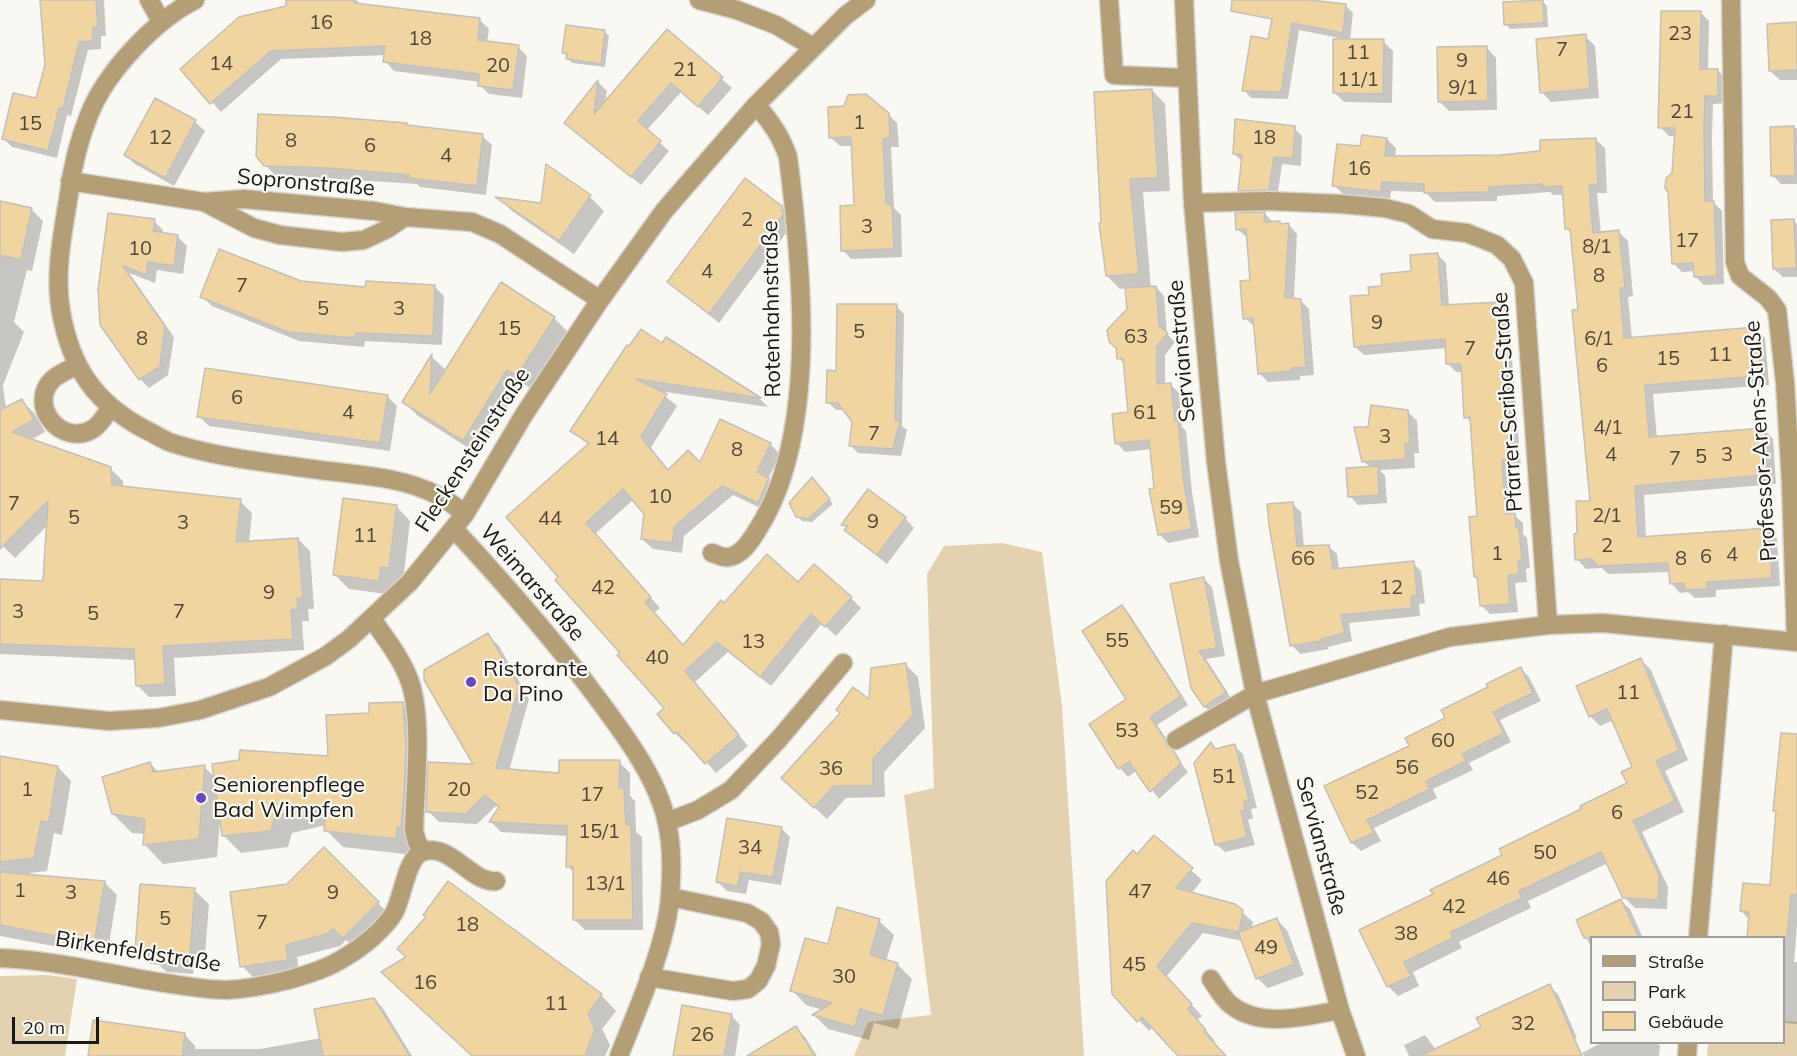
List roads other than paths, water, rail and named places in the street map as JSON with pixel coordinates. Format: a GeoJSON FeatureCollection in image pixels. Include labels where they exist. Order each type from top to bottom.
{"type":"FeatureCollection","features":[{"type":"Feature","properties":{"kind":"street"},"geometry":{"type":"LineString","coordinates":[[149,0],[161,21]]}},
{"type":"Feature","properties":{"kind":"street"},"geometry":{"type":"LineString","coordinates":[[195,0],[161,21],[141,41],[111,78],[89,114],[70,181],[59,261],[61,311],[70,346],[78,365],[90,387],[111,407],[171,443],[218,454],[403,482],[440,496],[465,514]]}},
{"type":"Feature","properties":{"kind":"street"},"geometry":{"type":"LineString","coordinates":[[699,0],[737,10],[776,25],[813,47]]}},
{"type":"Feature","properties":{"kind":"street","name":"Fleckensteinstraße"},"geometry":{"type":"LineString","coordinates":[[0,710],[110,721],[158,718],[200,711],[269,687],[287,678],[326,656],[372,619],[410,582],[465,514],[525,413],[600,300],[664,211],[756,105],[813,47],[866,0]]}},
{"type":"Feature","properties":{"kind":"street"},"geometry":{"type":"LineString","coordinates":[[1108,0],[1113,75],[1187,78]]}},
{"type":"Feature","properties":{"kind":"street","name":"Servianstraße"},"geometry":{"type":"LineString","coordinates":[[1184,0],[1193,203],[1217,473],[1229,561],[1255,694],[1340,1011],[1356,1056]]}},
{"type":"Feature","properties":{"kind":"street","name":"Professor-Arens-Straße"},"geometry":{"type":"LineString","coordinates":[[1731,0],[1735,262],[1740,276],[1768,298],[1777,310],[1785,383],[1797,642]]}},
{"type":"Feature","properties":{"kind":"street","name":"Rotenhahnstraße"},"geometry":{"type":"LineString","coordinates":[[712,553],[726,558],[741,552],[770,510],[788,463],[797,414],[800,289],[789,167],[782,139],[775,126],[756,105]]}},
{"type":"Feature","properties":{"kind":"street","name":"Sopronstraße"},"geometry":{"type":"LineString","coordinates":[[70,181],[204,202],[244,199],[472,222],[500,234],[600,300]]}},
{"type":"Feature","properties":{"kind":"street","name":"Pfarrer-Scriba-Straße"},"geometry":{"type":"LineString","coordinates":[[1193,203],[1268,201],[1385,208],[1409,214],[1432,229],[1467,233],[1497,245],[1512,259],[1524,283],[1548,625]]}},
{"type":"Feature","properties":{"kind":"street","name":"Sopronstraße"},"geometry":{"type":"LineString","coordinates":[[204,202],[263,231],[342,243],[364,240],[405,217]]}},
{"type":"Feature","properties":{"kind":"street"},"geometry":{"type":"LineString","coordinates":[[78,365],[54,378],[46,389],[42,401],[45,413],[54,425],[66,432],[80,433],[93,429],[111,407]]}},
{"type":"Feature","properties":{"kind":"street","name":"Weimarstraße"},"geometry":{"type":"LineString","coordinates":[[454,529],[515,595],[587,684],[630,742],[651,782],[667,822],[670,897],[662,936],[619,1056]]}},
{"type":"Feature","properties":{"kind":"street"},"geometry":{"type":"LineString","coordinates":[[372,619],[402,662],[411,682],[416,705],[414,830],[417,842],[423,852],[431,851],[450,856],[481,879],[488,882],[495,880]]}},
{"type":"Feature","properties":{"kind":"street"},"geometry":{"type":"LineString","coordinates":[[1176,740],[1255,694],[1450,637],[1548,625],[1603,623],[1797,642]]}},
{"type":"Feature","properties":{"kind":"street"},"geometry":{"type":"LineString","coordinates":[[1698,936],[1724,634]]}},
{"type":"Feature","properties":{"kind":"street"},"geometry":{"type":"LineString","coordinates":[[667,822],[698,810],[731,790],[779,740],[843,663]]}},
{"type":"Feature","properties":{"kind":"street","name":"Birkenfeldstraße"},"geometry":{"type":"LineString","coordinates":[[0,958],[44,962],[192,987],[225,990],[262,986],[315,973],[348,956],[382,928],[398,905],[414,858],[423,852]]}},
{"type":"Feature","properties":{"kind":"street"},"geometry":{"type":"LineString","coordinates":[[649,976],[733,991],[748,989],[758,981],[766,966],[771,944],[769,932],[761,921],[747,913],[670,897]]}},
{"type":"Feature","properties":{"kind":"street"},"geometry":{"type":"LineString","coordinates":[[1211,980],[1229,1004],[1242,1013],[1262,1018],[1286,1019],[1340,1011]]}},
{"type":"Feature","properties":{"kind":"place","name":"Ristorante Da Pino"},"geometry":{"type":"Point","coordinates":[471,682]}},
{"type":"Feature","properties":{"kind":"place","name":"Seniorenpflege Bad Wimpfen"},"geometry":{"type":"Point","coordinates":[201,798]}}]}
